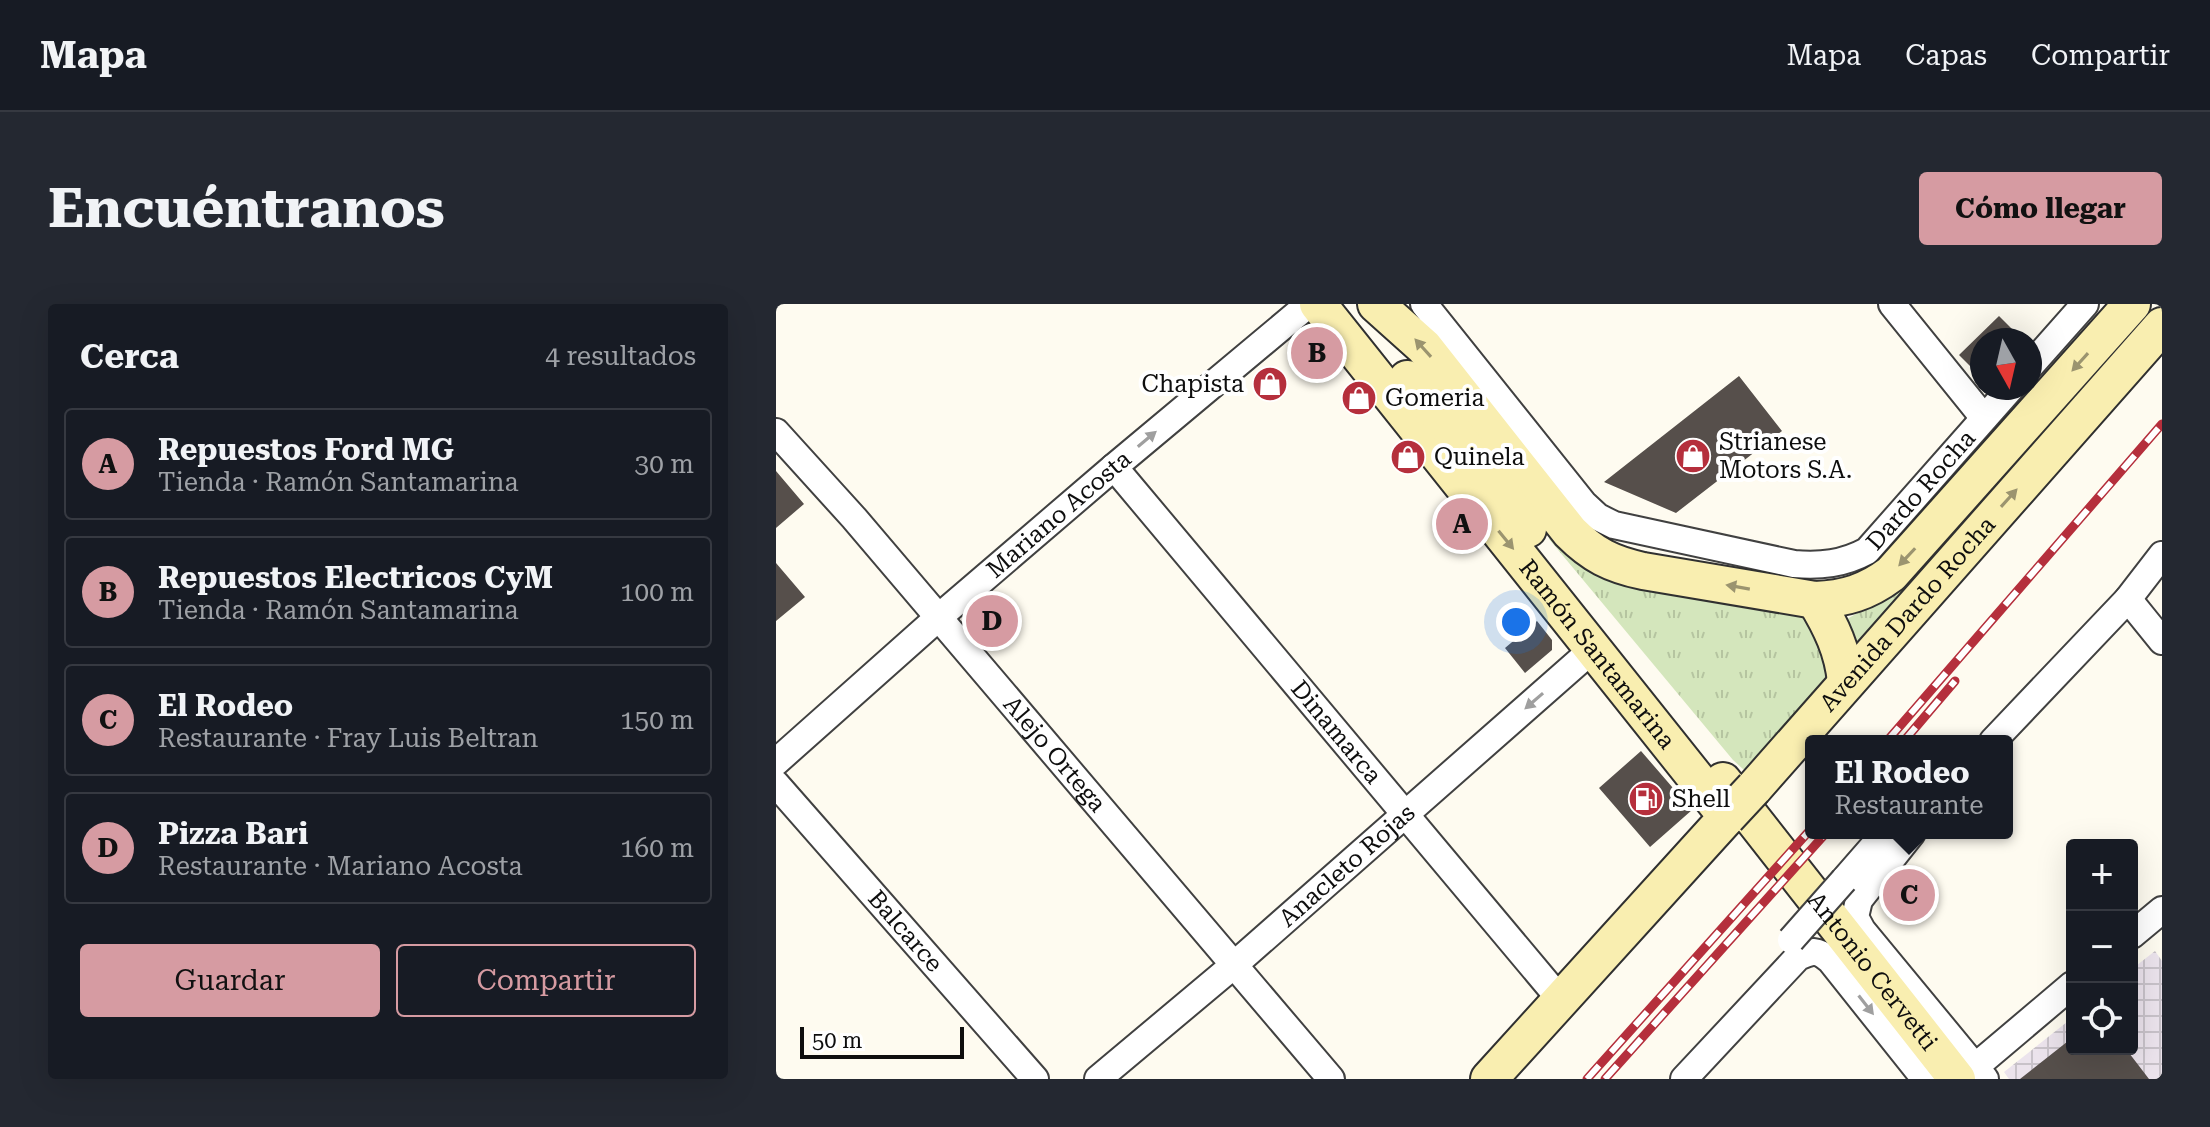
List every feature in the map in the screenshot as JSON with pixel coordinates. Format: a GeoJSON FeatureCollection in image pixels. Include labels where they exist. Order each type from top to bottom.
{"type":"FeatureCollection","features":[{"type":"Feature","properties":{"kind":"main road","name":"Ramón Santamarina"},"geometry":{"type":"LineString","coordinates":[[1318,304],[1455,434]]}},
{"type":"Feature","properties":{"kind":"main road","name":"Ramón Santamarina"},"geometry":{"type":"LineString","coordinates":[[1318,304],[1727,817]]}},
{"type":"Feature","properties":{"kind":"main road","name":"Ramón Santamarina"},"geometry":{"type":"LineString","coordinates":[[1342,304],[1455,434],[1787,865]]}},
{"type":"Feature","properties":{"kind":"main road"},"geometry":{"type":"LineString","coordinates":[[1376,304],[1424,347],[1570,532],[1591,551],[1622,566],[1643,571],[1816,583],[1841,654],[1846,682]]}},
{"type":"Feature","properties":{"kind":"main road","name":"Avenida Dardo Rocha"},"geometry":{"type":"LineString","coordinates":[[1816,583],[1836,599],[1876,586],[1891,574],[2132,304]]}},
{"type":"Feature","properties":{"kind":"main road","name":"Avenida Dardo Rocha"},"geometry":{"type":"LineString","coordinates":[[1489,1079],[1754,788],[2162,326]]}},
{"type":"Feature","properties":{"kind":"main road","name":"Antonio Cervetti"},"geometry":{"type":"LineString","coordinates":[[1787,865],[1972,1075]]}},
{"type":"Feature","properties":{"kind":"street","name":"Mariano Acosta"},"geometry":{"type":"LineString","coordinates":[[776,762],[939,617],[1309,304]]}},
{"type":"Feature","properties":{"kind":"street"},"geometry":{"type":"LineString","coordinates":[[1424,304],[1584,504],[1598,517],[1629,529],[1794,564],[1816,583]]}},
{"type":"Feature","properties":{"kind":"street"},"geometry":{"type":"LineString","coordinates":[[1892,304],[1984,418]]}},
{"type":"Feature","properties":{"kind":"street"},"geometry":{"type":"LineString","coordinates":[[2042,352],[2085,304]]}},
{"type":"Feature","properties":{"kind":"street","name":"Dardo Rocha"},"geometry":{"type":"LineString","coordinates":[[1816,583],[1877,543],[2000,400]]}},
{"type":"Feature","properties":{"kind":"street","name":"Alejo Ortega"},"geometry":{"type":"LineString","coordinates":[[776,432],[939,617],[1331,1079]]}},
{"type":"Feature","properties":{"kind":"street","name":"Dinamarca"},"geometry":{"type":"LineString","coordinates":[[1114,467],[1560,999]]}},
{"type":"Feature","properties":{"kind":"street"},"geometry":{"type":"LineString","coordinates":[[1999,735],[2128,599],[2162,555]]}},
{"type":"Feature","properties":{"kind":"street"},"geometry":{"type":"LineString","coordinates":[[2128,599],[2162,641]]}},
{"type":"Feature","properties":{"kind":"street","name":"Anacleto Rojas"},"geometry":{"type":"LineString","coordinates":[[1098,1079],[1234,965],[1593,649]]}},
{"type":"Feature","properties":{"kind":"street","name":"Balcarce"},"geometry":{"type":"LineString","coordinates":[[776,784],[1035,1079]]}},
{"type":"Feature","properties":{"kind":"street"},"geometry":{"type":"LineString","coordinates":[[1851,890],[1881,839]]}},
{"type":"Feature","properties":{"kind":"street"},"geometry":{"type":"LineString","coordinates":[[1683,1079],[1708,1029],[1801,945],[1851,890],[1906,839]]}},
{"type":"Feature","properties":{"kind":"street","name":"Antonio Cervetti"},"geometry":{"type":"LineString","coordinates":[[1851,890],[1855,917],[1862,930],[1972,1075]]}},
{"type":"Feature","properties":{"kind":"street"},"geometry":{"type":"LineString","coordinates":[[2138,930],[2162,910]]}},
{"type":"Feature","properties":{"kind":"street","name":"Antonio Cervetti"},"geometry":{"type":"LineString","coordinates":[[1801,945],[1830,960],[1925,1079]]}},
{"type":"Feature","properties":{"kind":"street"},"geometry":{"type":"LineString","coordinates":[[1972,1075],[2066,990]]}},
{"type":"Feature","properties":{"kind":"shaded area"},"geometry":{"type":"Polygon","coordinates":[[[2155,951],[2162,961],[2162,1079],[2009,1079],[2004,1072],[2066,1023],[2066,1055],[2138,1055],[2138,964],[2155,951]]]}},
{"type":"Feature","properties":{"kind":"green space"},"geometry":{"type":"Polygon","coordinates":[[[1550,537],[1798,608],[1822,636],[1828,681],[1756,765],[1744,770],[1550,537]]]}},
{"type":"Feature","properties":{"kind":"green space"},"geometry":{"type":"Polygon","coordinates":[[[1910,583],[1861,650],[1847,619],[1910,583]]]}},
{"type":"Feature","properties":{"kind":"building"},"geometry":{"type":"Polygon","coordinates":[[[1999,316],[2011,328],[1987,328],[1999,316]]]}},
{"type":"Feature","properties":{"kind":"building"},"geometry":{"type":"Polygon","coordinates":[[[1970,344],[1970,366],[1959,355],[1970,344]]]}},
{"type":"Feature","properties":{"kind":"building","name":"Strianese Motors S.A."},"geometry":{"type":"Polygon","coordinates":[[[1739,376],[1782,431],[1676,513],[1604,482],[1739,376]]]}},
{"type":"Feature","properties":{"kind":"building"},"geometry":{"type":"Polygon","coordinates":[[[776,471],[804,504],[776,528],[776,471]]]}},
{"type":"Feature","properties":{"kind":"building"},"geometry":{"type":"Polygon","coordinates":[[[776,563],[805,597],[776,621],[776,563]]]}},
{"type":"Feature","properties":{"kind":"building"},"geometry":{"type":"Polygon","coordinates":[[[1537,621],[1552,640],[1552,650],[1525,673],[1505,648],[1537,621]]]}},
{"type":"Feature","properties":{"kind":"building","name":"Shell"},"geometry":{"type":"Polygon","coordinates":[[[1641,751],[1692,810],[1650,847],[1599,788],[1641,751]]]}},
{"type":"Feature","properties":{"kind":"building"},"geometry":{"type":"Polygon","coordinates":[[[2066,1043],[2066,1055],[2131,1055],[2149,1079],[2020,1079],[2066,1043]]]}},
{"type":"Feature","properties":{"kind":"railway"},"geometry":{"type":"LineString","coordinates":[[1892,735],[2162,424]]}},
{"type":"Feature","properties":{"kind":"railway"},"geometry":{"type":"LineString","coordinates":[[1909,735],[1955,681]]}},
{"type":"Feature","properties":{"kind":"railway"},"geometry":{"type":"LineString","coordinates":[[1587,1079],[1805,836]]}},
{"type":"Feature","properties":{"kind":"railway"},"geometry":{"type":"LineString","coordinates":[[1605,1079],[1821,839]]}},
{"type":"Feature","properties":{"kind":"place","name":"Repuestos Electricos CyM"},"geometry":{"type":"Point","coordinates":[1317,353]}},
{"type":"Feature","properties":{"kind":"place","name":"Chapista"},"geometry":{"type":"Point","coordinates":[1270,384]}},
{"type":"Feature","properties":{"kind":"place","name":"Gomeria"},"geometry":{"type":"Point","coordinates":[1359,398]}},
{"type":"Feature","properties":{"kind":"place","name":"Strianese Motors S.A."},"geometry":{"type":"Point","coordinates":[1693,456]}},
{"type":"Feature","properties":{"kind":"place","name":"Quinela"},"geometry":{"type":"Point","coordinates":[1408,457]}},
{"type":"Feature","properties":{"kind":"place","name":"Repuestos Ford MG"},"geometry":{"type":"Point","coordinates":[1462,524]}},
{"type":"Feature","properties":{"kind":"place","name":"Pizza Bari"},"geometry":{"type":"Point","coordinates":[992,621]}},
{"type":"Feature","properties":{"kind":"place","name":"Shell"},"geometry":{"type":"Point","coordinates":[1646,799]}},
{"type":"Feature","properties":{"kind":"place","name":"El Rodeo"},"geometry":{"type":"Point","coordinates":[1909,895]}}]}
